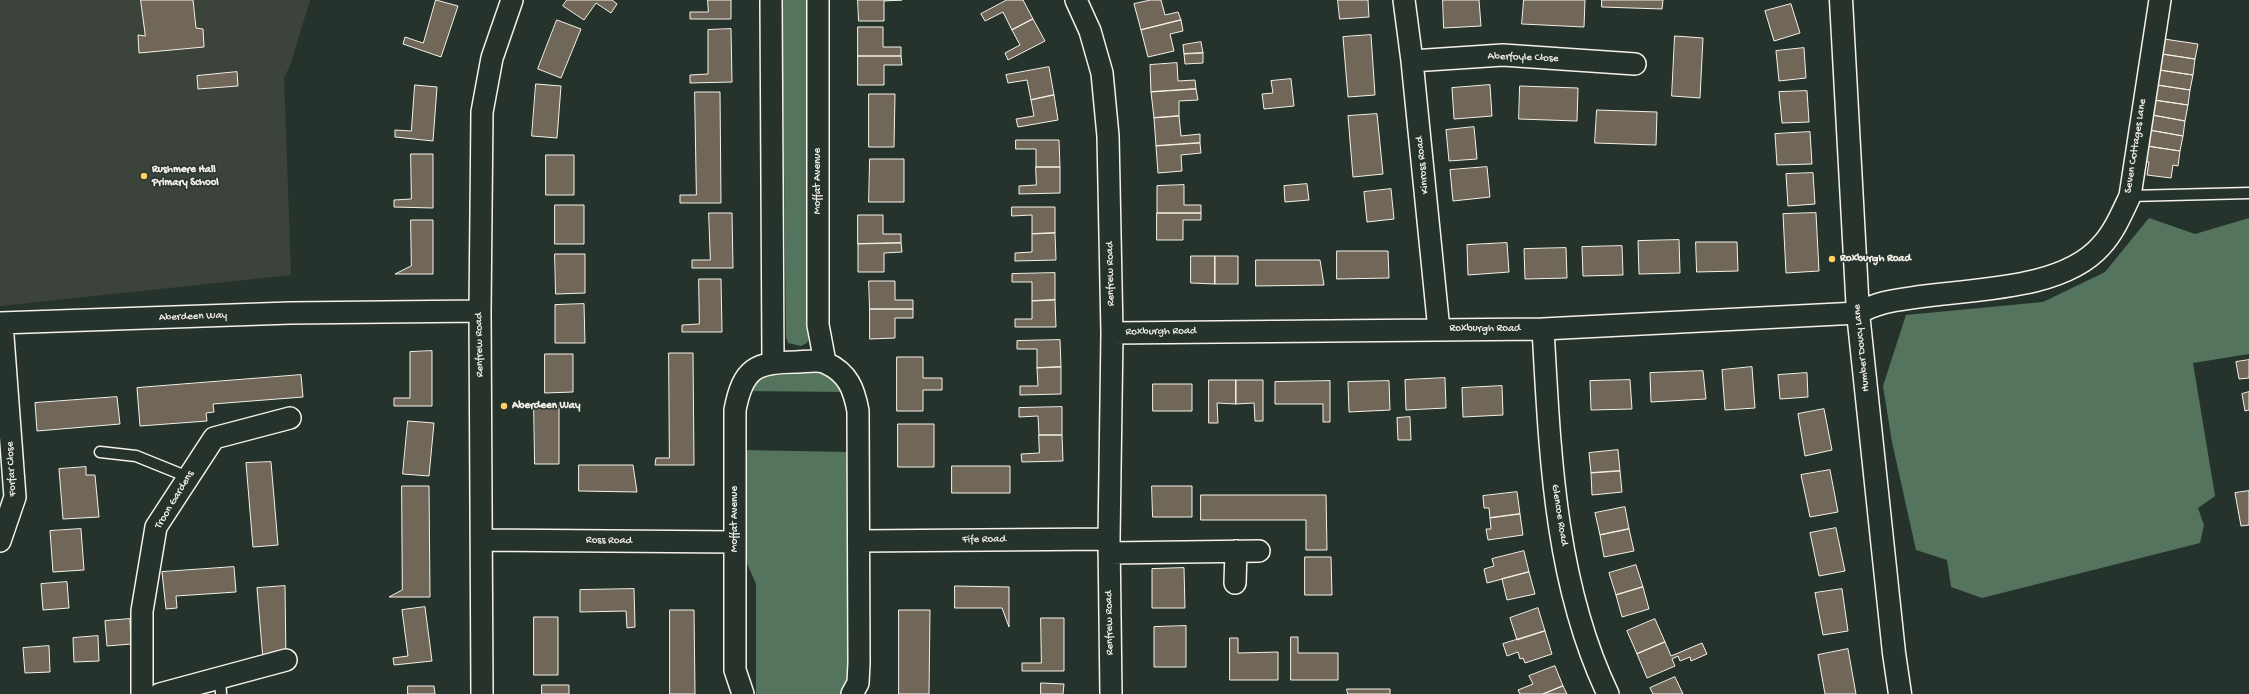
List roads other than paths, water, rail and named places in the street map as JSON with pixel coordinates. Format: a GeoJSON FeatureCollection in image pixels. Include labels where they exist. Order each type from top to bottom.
{"type":"FeatureCollection","features":[{"type":"Feature","properties":{"kind":"street","name":"Renfrew Road"},"geometry":{"type":"LineString","coordinates":[[482,694],[480,311],[482,112],[492,58],[512,0]]}},
{"type":"Feature","properties":{"kind":"street"},"geometry":{"type":"LineString","coordinates":[[771,0],[773,362]]}},
{"type":"Feature","properties":{"kind":"street","name":"Moffat Avenue"},"geometry":{"type":"LineString","coordinates":[[743,694],[736,670],[735,410],[739,392],[751,373],[761,364],[773,362],[825,362],[818,325],[818,0]]}},
{"type":"Feature","properties":{"kind":"street","name":"Renfrew Road"},"geometry":{"type":"LineString","coordinates":[[1076,0],[1090,31],[1102,73],[1108,136],[1112,333],[1109,546],[1111,694]]}},
{"type":"Feature","properties":{"kind":"street","name":"Kinross Road"},"geometry":{"type":"LineString","coordinates":[[1404,0],[1412,61],[1440,330]]}},
{"type":"Feature","properties":{"kind":"street","name":"Humber Doucy Lane"},"geometry":{"type":"LineString","coordinates":[[1841,0],[1858,313],[1894,653],[1900,694]]}},
{"type":"Feature","properties":{"kind":"street","name":"Seven Cottages Lane"},"geometry":{"type":"LineString","coordinates":[[1858,313],[1883,303],[2020,284],[2076,267],[2101,246],[2119,218],[2130,196],[2160,0]]}},
{"type":"Feature","properties":{"kind":"street","name":"Aberfoyle Close"},"geometry":{"type":"LineString","coordinates":[[1412,61],[1503,56],[1635,64]]}},
{"type":"Feature","properties":{"kind":"street","name":"Aberdeen Way"},"geometry":{"type":"LineString","coordinates":[[1,323],[282,314],[480,311]]}},
{"type":"Feature","properties":{"kind":"street","name":"Roxburgh Road"},"geometry":{"type":"LineString","coordinates":[[1112,333],[1543,329],[1858,313]]}},
{"type":"Feature","properties":{"kind":"street","name":"Forfar Close"},"geometry":{"type":"LineString","coordinates":[[0,541],[15,498],[6,463],[1,323]]}},
{"type":"Feature","properties":{"kind":"street","name":"Glencoe Road"},"geometry":{"type":"LineString","coordinates":[[1543,329],[1550,453],[1562,537],[1575,606],[1608,694]]}},
{"type":"Feature","properties":{"kind":"street"},"geometry":{"type":"LineString","coordinates":[[825,362],[844,376],[854,389],[858,411],[858,683],[852,694]]}},
{"type":"Feature","properties":{"kind":"street","name":"Troon Gardens"},"geometry":{"type":"LineString","coordinates":[[142,694],[142,611],[156,526],[214,438],[290,418]]}},
{"type":"Feature","properties":{"kind":"street","name":"Ross Road"},"geometry":{"type":"LineString","coordinates":[[482,540],[735,542]]}},
{"type":"Feature","properties":{"kind":"street","name":"Fife Road"},"geometry":{"type":"LineString","coordinates":[[859,541],[1109,546]]}},
{"type":"Feature","properties":{"kind":"street"},"geometry":{"type":"LineString","coordinates":[[1109,546],[1259,551]]}},
{"type":"Feature","properties":{"kind":"street"},"geometry":{"type":"LineString","coordinates":[[1235,583],[1236,551]]}},
{"type":"Feature","properties":{"kind":"street"},"geometry":{"type":"LineString","coordinates":[[160,694],[220,686],[286,660]]}},
{"type":"Feature","properties":{"kind":"lane"},"geometry":{"type":"LineString","coordinates":[[2130,196],[2249,193]]}},
{"type":"Feature","properties":{"kind":"lane"},"geometry":{"type":"LineString","coordinates":[[100,452],[136,456],[188,477]]}},
{"type":"Feature","properties":{"kind":"place","name":"Rushmere Hall Primary School"},"geometry":{"type":"Point","coordinates":[144,176]}},
{"type":"Feature","properties":{"kind":"place","name":"Roxburgh Road"},"geometry":{"type":"Point","coordinates":[1832,259]}},
{"type":"Feature","properties":{"kind":"place","name":"Aberdeen Way"},"geometry":{"type":"Point","coordinates":[504,406]}}]}
